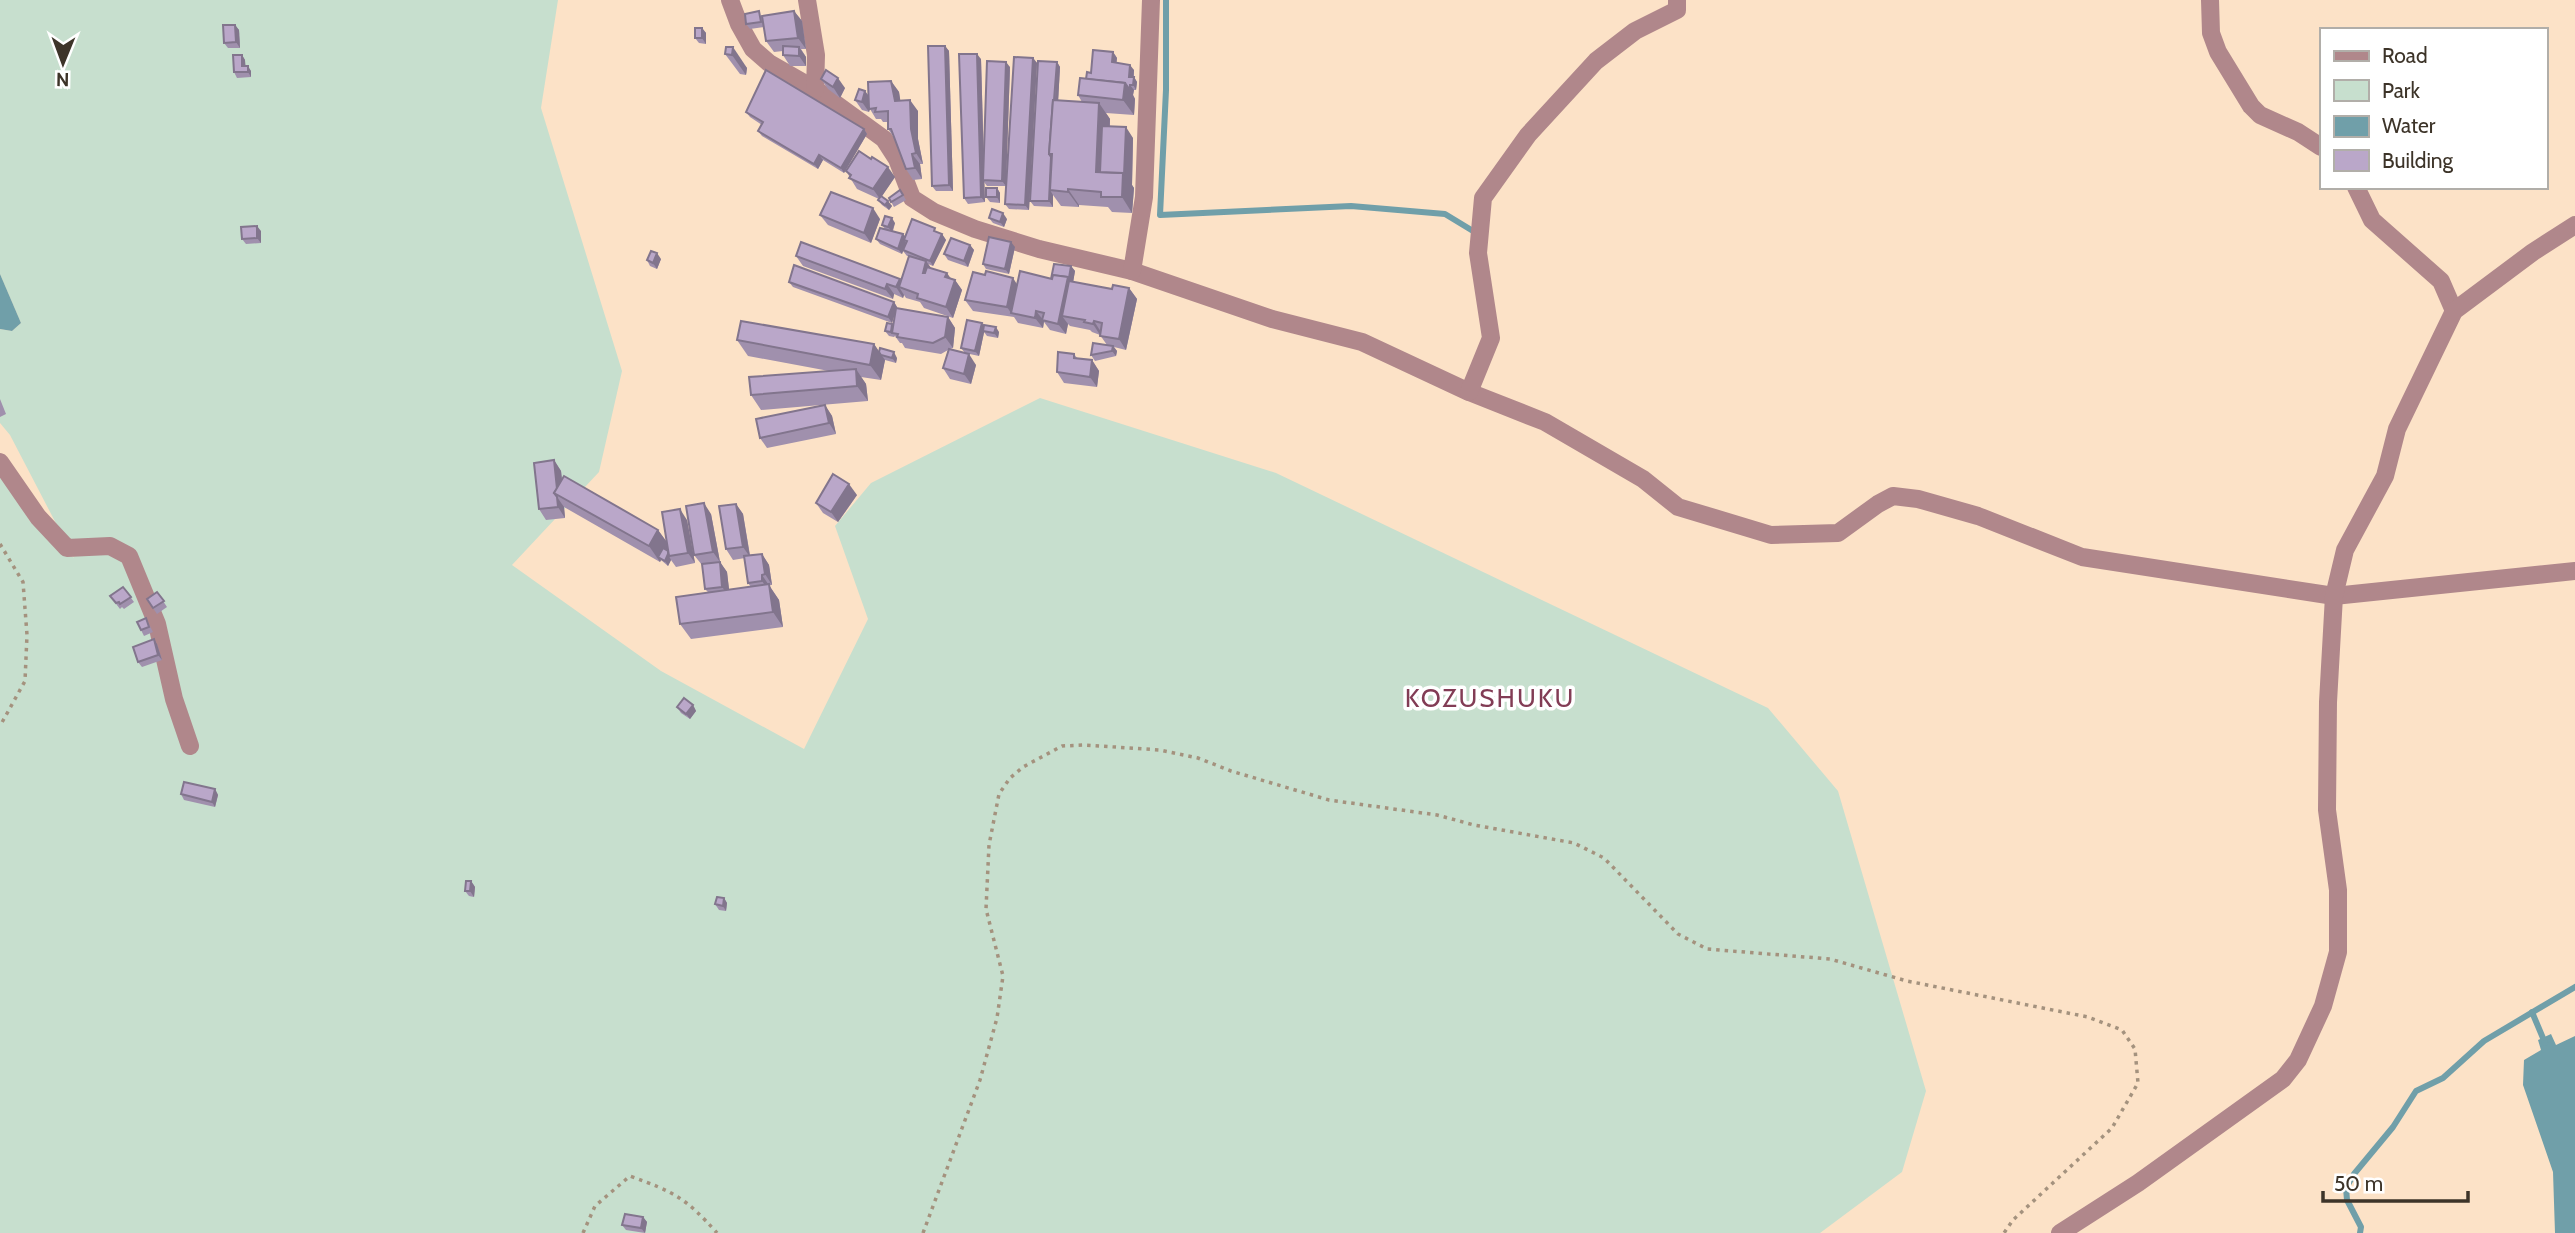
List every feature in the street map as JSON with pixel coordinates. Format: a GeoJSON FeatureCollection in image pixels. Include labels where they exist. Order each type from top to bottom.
{"type":"FeatureCollection","features":[{"type":"Feature","properties":{"kind":"street"},"geometry":{"type":"LineString","coordinates":[[730,0],[753,49],[769,63],[815,90],[884,139],[897,159],[912,198],[934,212],[975,229],[1039,249],[1132,271],[1272,319],[1362,342],[1469,392],[1545,422],[1643,480],[1678,507],[1771,535],[1838,533],[1893,496],[1918,499],[1978,516],[2082,557],[2334,596],[2575,570]]}},
{"type":"Feature","properties":{"kind":"street"},"geometry":{"type":"LineString","coordinates":[[807,0],[816,55],[815,90]]}},
{"type":"Feature","properties":{"kind":"street"},"geometry":{"type":"LineString","coordinates":[[1132,271],[1144,197],[1151,0]]}},
{"type":"Feature","properties":{"kind":"street"},"geometry":{"type":"LineString","coordinates":[[1469,392],[1491,338],[1478,253],[1483,198],[1528,135],[1596,61],[1635,31],[1677,10],[1677,0]]}},
{"type":"Feature","properties":{"kind":"street"},"geometry":{"type":"LineString","coordinates":[[2210,0],[2211,33],[2218,52],[2251,106],[2260,115],[2298,132],[2320,146]]}},
{"type":"Feature","properties":{"kind":"street"},"geometry":{"type":"LineString","coordinates":[[2357,189],[2372,220],[2441,281],[2454,311]]}},
{"type":"Feature","properties":{"kind":"street"},"geometry":{"type":"LineString","coordinates":[[2060,1233],[2138,1183],[2283,1079],[2298,1060],[2323,1006],[2339,952],[2338,890],[2326,810],[2334,596],[2346,550],[2385,476],[2397,429],[2454,311],[2533,252],[2575,225]]}},
{"type":"Feature","properties":{"kind":"street"},"geometry":{"type":"LineString","coordinates":[[0,462],[38,517],[67,548],[110,546],[129,556],[157,624],[174,699],[190,746]]}},
{"type":"Feature","properties":{"kind":"path"},"geometry":{"type":"LineString","coordinates":[[0,544],[23,582],[27,635],[25,681],[0,726]]}},
{"type":"Feature","properties":{"kind":"path"},"geometry":{"type":"LineString","coordinates":[[923,1233],[979,1080],[997,1018],[1003,976],[986,909],[989,845],[999,794],[1010,778],[1023,767],[1062,746],[1084,745],[1160,750],[1198,758],[1231,771],[1329,800],[1437,815],[1474,825],[1574,843],[1604,858],[1678,934],[1707,949],[1830,959],[1907,981],[2088,1017],[2122,1030],[2135,1049],[2138,1083],[2112,1128],[2013,1220],[2004,1233]]}},
{"type":"Feature","properties":{"kind":"path"},"geometry":{"type":"LineString","coordinates":[[583,1233],[595,1206],[630,1176],[681,1197],[695,1208],[717,1233]]}},
{"type":"Feature","properties":{"kind":"green space"},"geometry":{"type":"Polygon","coordinates":[[[0,0],[558,0],[541,108],[622,371],[599,472],[512,565],[661,671],[804,749],[868,619],[835,526],[871,483],[1040,398],[1276,473],[1768,708],[1838,791],[1926,1091],[1902,1172],[1820,1233],[0,1233],[0,471],[30,521],[74,558],[10,435],[0,423],[0,329],[12,331],[21,323],[0,274],[0,0]]]}},
{"type":"Feature","properties":{"kind":"water"},"geometry":{"type":"Polygon","coordinates":[[[0,274],[21,323],[12,331],[0,329],[0,274]]]}},
{"type":"Feature","properties":{"kind":"water"},"geometry":{"type":"Polygon","coordinates":[[[2551,1034],[2556,1045],[2575,1036],[2575,1233],[2555,1233],[2553,1172],[2523,1085],[2524,1060],[2541,1050],[2538,1040],[2551,1034]]]}},
{"type":"Feature","properties":{"kind":"building"},"geometry":{"type":"Polygon","coordinates":[[[759,11],[761,22],[746,24],[745,14],[759,11]]]}},
{"type":"Feature","properties":{"kind":"building"},"geometry":{"type":"Polygon","coordinates":[[[794,11],[798,38],[766,41],[762,16],[794,11]]]}},
{"type":"Feature","properties":{"kind":"building"},"geometry":{"type":"Polygon","coordinates":[[[223,25],[235,25],[236,42],[224,43],[223,25]]]}},
{"type":"Feature","properties":{"kind":"building"},"geometry":{"type":"Polygon","coordinates":[[[695,28],[702,28],[702,38],[695,38],[695,28]]]}},
{"type":"Feature","properties":{"kind":"building"},"geometry":{"type":"Polygon","coordinates":[[[783,46],[799,47],[799,56],[783,55],[783,46]]]}},
{"type":"Feature","properties":{"kind":"building"},"geometry":{"type":"Polygon","coordinates":[[[928,46],[945,46],[949,185],[932,186],[928,46]]]}},
{"type":"Feature","properties":{"kind":"building"},"geometry":{"type":"Polygon","coordinates":[[[726,47],[733,47],[732,55],[725,54],[726,47]]]}},
{"type":"Feature","properties":{"kind":"building"},"geometry":{"type":"Polygon","coordinates":[[[1093,50],[1113,52],[1112,62],[1130,65],[1129,77],[1134,77],[1130,90],[1125,83],[1086,79],[1087,72],[1091,73],[1093,50]]]}},
{"type":"Feature","properties":{"kind":"building"},"geometry":{"type":"Polygon","coordinates":[[[959,54],[977,54],[981,197],[964,198],[959,54]]]}},
{"type":"Feature","properties":{"kind":"building"},"geometry":{"type":"Polygon","coordinates":[[[233,55],[242,55],[242,66],[248,66],[248,72],[234,72],[233,55]]]}},
{"type":"Feature","properties":{"kind":"building"},"geometry":{"type":"Polygon","coordinates":[[[1014,57],[1033,58],[1025,205],[1005,204],[1014,57]]]}},
{"type":"Feature","properties":{"kind":"building"},"geometry":{"type":"Polygon","coordinates":[[[987,61],[1006,62],[1002,181],[983,180],[987,61]]]}},
{"type":"Feature","properties":{"kind":"building"},"geometry":{"type":"Polygon","coordinates":[[[1038,61],[1057,62],[1049,154],[1049,201],[1030,201],[1038,61]]]}},
{"type":"Feature","properties":{"kind":"building"},"geometry":{"type":"Polygon","coordinates":[[[766,70],[864,129],[841,168],[819,155],[814,164],[758,131],[763,122],[746,112],[766,70]]]}},
{"type":"Feature","properties":{"kind":"building"},"geometry":{"type":"Polygon","coordinates":[[[826,70],[838,78],[833,87],[821,79],[826,70]]]}},
{"type":"Feature","properties":{"kind":"building"},"geometry":{"type":"Polygon","coordinates":[[[1080,78],[1125,83],[1123,100],[1078,95],[1080,78]]]}},
{"type":"Feature","properties":{"kind":"building"},"geometry":{"type":"Polygon","coordinates":[[[891,81],[895,101],[910,100],[915,168],[906,169],[891,129],[888,129],[888,111],[875,112],[876,108],[869,109],[868,82],[891,81]]]}},
{"type":"Feature","properties":{"kind":"building"},"geometry":{"type":"Polygon","coordinates":[[[859,89],[865,91],[862,102],[855,100],[859,89]]]}},
{"type":"Feature","properties":{"kind":"building"},"geometry":{"type":"Polygon","coordinates":[[[1053,100],[1099,103],[1096,172],[1123,173],[1122,197],[1101,197],[1101,192],[1050,190],[1052,154],[1049,154],[1053,100]]]}},
{"type":"Feature","properties":{"kind":"building"},"geometry":{"type":"Polygon","coordinates":[[[1102,126],[1126,127],[1124,175],[1100,172],[1102,126]]]}},
{"type":"Feature","properties":{"kind":"building"},"geometry":{"type":"Polygon","coordinates":[[[859,151],[888,167],[873,189],[849,178],[851,175],[846,171],[859,151]]]}},
{"type":"Feature","properties":{"kind":"building"},"geometry":{"type":"Polygon","coordinates":[[[986,188],[997,188],[997,197],[986,197],[986,188]]]}},
{"type":"Feature","properties":{"kind":"building"},"geometry":{"type":"Polygon","coordinates":[[[900,190],[903,195],[891,202],[889,198],[900,190]]]}},
{"type":"Feature","properties":{"kind":"building"},"geometry":{"type":"Polygon","coordinates":[[[831,192],[873,208],[864,233],[820,215],[831,192]]]}},
{"type":"Feature","properties":{"kind":"building"},"geometry":{"type":"Polygon","coordinates":[[[881,196],[888,201],[885,205],[878,200],[881,196]]]}},
{"type":"Feature","properties":{"kind":"building"},"geometry":{"type":"Polygon","coordinates":[[[992,209],[1003,213],[1000,222],[989,218],[992,209]]]}},
{"type":"Feature","properties":{"kind":"building"},"geometry":{"type":"Polygon","coordinates":[[[885,216],[892,218],[888,227],[882,225],[885,216]]]}},
{"type":"Feature","properties":{"kind":"building"},"geometry":{"type":"Polygon","coordinates":[[[912,219],[935,228],[934,231],[942,234],[930,261],[903,250],[912,219]]]}},
{"type":"Feature","properties":{"kind":"building"},"geometry":{"type":"Polygon","coordinates":[[[257,226],[257,238],[242,239],[241,227],[257,226]]]}},
{"type":"Feature","properties":{"kind":"building"},"geometry":{"type":"Polygon","coordinates":[[[880,228],[903,234],[898,249],[876,239],[880,228]]]}},
{"type":"Feature","properties":{"kind":"building"},"geometry":{"type":"Polygon","coordinates":[[[989,237],[1011,242],[1005,269],[983,264],[989,237]]]}},
{"type":"Feature","properties":{"kind":"building"},"geometry":{"type":"Polygon","coordinates":[[[951,238],[970,245],[964,261],[944,254],[951,238]]]}},
{"type":"Feature","properties":{"kind":"building"},"geometry":{"type":"Polygon","coordinates":[[[801,242],[900,279],[896,287],[887,284],[885,289],[796,256],[801,242]]]}},
{"type":"Feature","properties":{"kind":"building"},"geometry":{"type":"Polygon","coordinates":[[[651,251],[657,253],[653,263],[647,260],[651,251]]]}},
{"type":"Feature","properties":{"kind":"building"},"geometry":{"type":"Polygon","coordinates":[[[909,256],[926,261],[923,273],[927,267],[947,273],[945,277],[955,280],[946,307],[917,298],[918,294],[899,287],[909,256]]]}},
{"type":"Feature","properties":{"kind":"building"},"geometry":{"type":"Polygon","coordinates":[[[1054,264],[1071,266],[1069,278],[1053,275],[1051,279],[1054,264]]]}},
{"type":"Feature","properties":{"kind":"building"},"geometry":{"type":"Polygon","coordinates":[[[794,265],[894,302],[888,317],[789,282],[794,265]]]}},
{"type":"Feature","properties":{"kind":"building"},"geometry":{"type":"Polygon","coordinates":[[[986,271],[1013,278],[1007,307],[965,300],[973,272],[985,275],[986,271]]]}},
{"type":"Feature","properties":{"kind":"building"},"geometry":{"type":"Polygon","coordinates":[[[1020,271],[1052,279],[1053,275],[1068,277],[1058,324],[1042,320],[1044,313],[1036,311],[1035,318],[1011,313],[1020,271]]]}},
{"type":"Feature","properties":{"kind":"building"},"geometry":{"type":"Polygon","coordinates":[[[1069,281],[1112,289],[1113,285],[1129,288],[1119,339],[1100,336],[1102,323],[1094,321],[1093,324],[1062,316],[1069,281]]]}},
{"type":"Feature","properties":{"kind":"building"},"geometry":{"type":"Polygon","coordinates":[[[896,308],[948,317],[945,337],[933,343],[897,337],[898,334],[892,333],[896,308]]]}},
{"type":"Feature","properties":{"kind":"building"},"geometry":{"type":"Polygon","coordinates":[[[967,320],[982,323],[975,351],[961,348],[967,320]]]}},
{"type":"Feature","properties":{"kind":"building"},"geometry":{"type":"Polygon","coordinates":[[[741,321],[874,344],[870,365],[737,340],[741,321]]]}},
{"type":"Feature","properties":{"kind":"building"},"geometry":{"type":"Polygon","coordinates":[[[887,323],[892,324],[891,332],[885,331],[887,323]]]}},
{"type":"Feature","properties":{"kind":"building"},"geometry":{"type":"Polygon","coordinates":[[[984,325],[996,327],[994,333],[983,331],[984,325]]]}},
{"type":"Feature","properties":{"kind":"building"},"geometry":{"type":"Polygon","coordinates":[[[1093,343],[1113,346],[1112,351],[1091,355],[1093,343]]]}},
{"type":"Feature","properties":{"kind":"building"},"geometry":{"type":"Polygon","coordinates":[[[880,348],[894,352],[892,358],[881,355],[880,348]]]}},
{"type":"Feature","properties":{"kind":"building"},"geometry":{"type":"Polygon","coordinates":[[[949,349],[969,354],[964,374],[943,368],[949,349]]]}},
{"type":"Feature","properties":{"kind":"building"},"geometry":{"type":"Polygon","coordinates":[[[1058,352],[1074,354],[1074,358],[1092,360],[1090,377],[1057,372],[1058,352]]]}},
{"type":"Feature","properties":{"kind":"building"},"geometry":{"type":"Polygon","coordinates":[[[856,369],[857,386],[751,395],[749,377],[856,369]]]}},
{"type":"Feature","properties":{"kind":"building"},"geometry":{"type":"Polygon","coordinates":[[[825,405],[829,423],[760,438],[756,419],[825,405]]]}},
{"type":"Feature","properties":{"kind":"building"},"geometry":{"type":"Polygon","coordinates":[[[554,460],[557,489],[554,493],[558,507],[539,509],[534,463],[554,460]]]}},
{"type":"Feature","properties":{"kind":"building"},"geometry":{"type":"Polygon","coordinates":[[[833,474],[849,484],[831,512],[816,503],[833,474]]]}},
{"type":"Feature","properties":{"kind":"building"},"geometry":{"type":"Polygon","coordinates":[[[564,476],[658,530],[649,546],[554,493],[564,476]]]}},
{"type":"Feature","properties":{"kind":"building"},"geometry":{"type":"Polygon","coordinates":[[[704,503],[713,552],[694,555],[686,506],[704,503]]]}},
{"type":"Feature","properties":{"kind":"building"},"geometry":{"type":"Polygon","coordinates":[[[736,504],[743,547],[726,549],[719,506],[736,504]]]}},
{"type":"Feature","properties":{"kind":"building"},"geometry":{"type":"Polygon","coordinates":[[[680,509],[688,553],[669,556],[662,512],[680,509]]]}},
{"type":"Feature","properties":{"kind":"building"},"geometry":{"type":"Polygon","coordinates":[[[663,548],[668,551],[665,561],[658,557],[663,548]]]}},
{"type":"Feature","properties":{"kind":"building"},"geometry":{"type":"Polygon","coordinates":[[[762,554],[765,574],[762,575],[762,581],[748,583],[744,556],[762,554]]]}},
{"type":"Feature","properties":{"kind":"building"},"geometry":{"type":"Polygon","coordinates":[[[720,562],[722,587],[705,589],[702,564],[720,562]]]}},
{"type":"Feature","properties":{"kind":"building"},"geometry":{"type":"Polygon","coordinates":[[[769,584],[773,612],[680,624],[676,597],[769,584]]]}},
{"type":"Feature","properties":{"kind":"building"},"geometry":{"type":"Polygon","coordinates":[[[123,587],[131,597],[120,604],[116,603],[110,596],[123,587]]]}},
{"type":"Feature","properties":{"kind":"building"},"geometry":{"type":"Polygon","coordinates":[[[157,592],[164,601],[153,608],[147,599],[157,592]]]}},
{"type":"Feature","properties":{"kind":"building"},"geometry":{"type":"Polygon","coordinates":[[[146,618],[149,627],[141,630],[137,622],[146,618]]]}},
{"type":"Feature","properties":{"kind":"building"},"geometry":{"type":"Polygon","coordinates":[[[154,639],[158,655],[138,662],[133,647],[154,639]]]}},
{"type":"Feature","properties":{"kind":"building"},"geometry":{"type":"Polygon","coordinates":[[[684,698],[693,705],[686,714],[677,707],[684,698]]]}},
{"type":"Feature","properties":{"kind":"building"},"geometry":{"type":"Polygon","coordinates":[[[184,782],[215,789],[212,802],[181,794],[184,782]]]}},
{"type":"Feature","properties":{"kind":"building"},"geometry":{"type":"Polygon","coordinates":[[[466,881],[471,881],[470,891],[465,891],[466,881]]]}},
{"type":"Feature","properties":{"kind":"building"},"geometry":{"type":"Polygon","coordinates":[[[717,897],[724,898],[723,906],[715,904],[717,897]]]}},
{"type":"Feature","properties":{"kind":"building"},"geometry":{"type":"Polygon","coordinates":[[[625,1214],[643,1217],[641,1228],[622,1225],[625,1214]]]}},
{"type":"Feature","properties":{"kind":"waterway"},"geometry":{"type":"LineString","coordinates":[[1166,0],[1166,90],[1160,215],[1351,206],[1445,214],[1473,231]]}},
{"type":"Feature","properties":{"kind":"waterway"},"geometry":{"type":"LineString","coordinates":[[2360,1233],[2361,1227],[2347,1200],[2346,1188],[2354,1174],[2393,1127],[2416,1091],[2443,1078],[2484,1041],[2575,987]]}},
{"type":"Feature","properties":{"kind":"waterway"},"geometry":{"type":"LineString","coordinates":[[2532,1012],[2545,1043]]}},
{"type":"Feature","properties":{"kind":"district","name":"KOZUSHUKU"},"geometry":{"type":"Point","coordinates":[1490,698]}}]}
